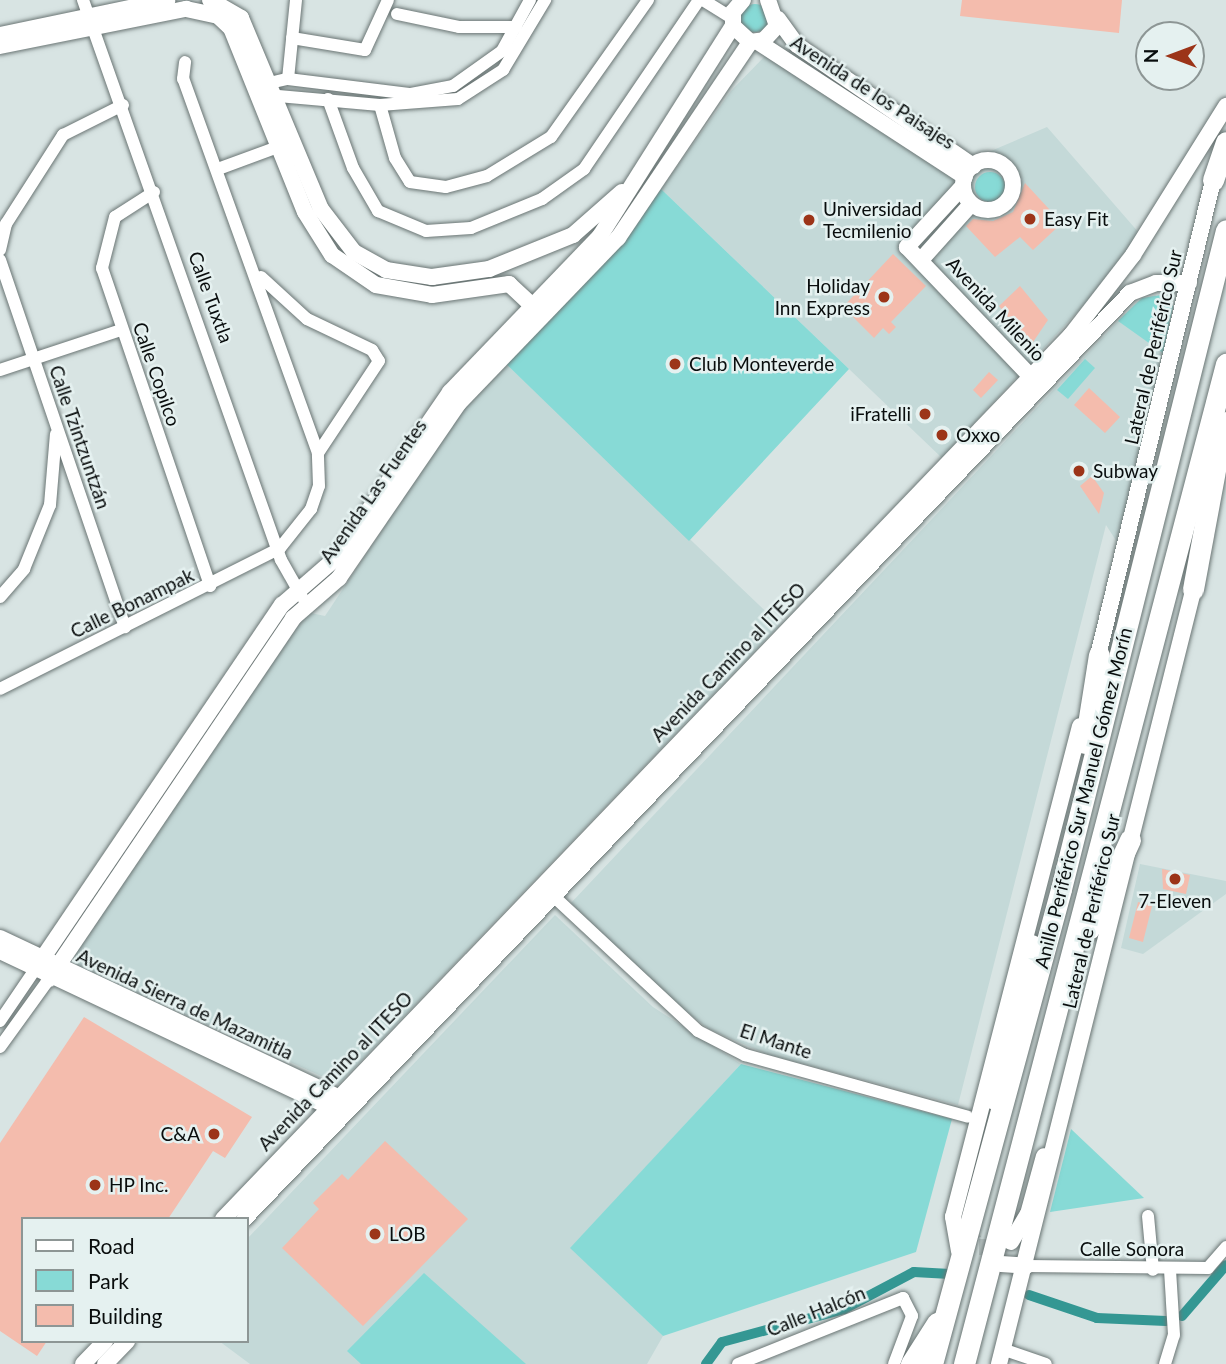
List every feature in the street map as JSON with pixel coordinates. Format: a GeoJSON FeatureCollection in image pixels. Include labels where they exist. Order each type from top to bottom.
{"type":"FeatureCollection","features":[{"type":"Feature","properties":{"kind":"highway"},"geometry":{"type":"LineString","coordinates":[[1213,180],[1226,142]]}},
{"type":"Feature","properties":{"kind":"highway","name":"Anillo Periférico Sur Manuel Gómez Morín"},"geometry":{"type":"LineString","coordinates":[[932,1364],[953,1298],[1061,889],[1226,230]]}},
{"type":"Feature","properties":{"kind":"highway","name":"Anillo Periférico Sur Manuel Gómez Morín"},"geometry":{"type":"LineString","coordinates":[[964,1364],[1226,364]]}},
{"type":"Feature","properties":{"kind":"highway"},"geometry":{"type":"LineString","coordinates":[[1193,589],[1226,410]]}},
{"type":"Feature","properties":{"kind":"highway"},"geometry":{"type":"LineString","coordinates":[[1061,889],[1099,655]]}},
{"type":"Feature","properties":{"kind":"highway"},"geometry":{"type":"LineString","coordinates":[[1066,978],[1130,840]]}},
{"type":"Feature","properties":{"kind":"highway"},"geometry":{"type":"LineString","coordinates":[[911,1364],[953,1298]]}},
{"type":"Feature","properties":{"kind":"street","name":"Calle Tuxtla"},"geometry":{"type":"LineString","coordinates":[[83,0],[123,105],[280,548],[302,597]]}},
{"type":"Feature","properties":{"kind":"street"},"geometry":{"type":"LineString","coordinates":[[288,79],[296,0]]}},
{"type":"Feature","properties":{"kind":"street"},"geometry":{"type":"LineString","coordinates":[[292,38],[365,50],[388,0]]}},
{"type":"Feature","properties":{"kind":"street"},"geometry":{"type":"LineString","coordinates":[[266,89],[288,79],[411,100],[477,74],[516,27],[530,0]]}},
{"type":"Feature","properties":{"kind":"street"},"geometry":{"type":"LineString","coordinates":[[266,89],[380,105],[411,100],[458,99],[495,76],[517,53],[545,0]]}},
{"type":"Feature","properties":{"kind":"street"},"geometry":{"type":"LineString","coordinates":[[380,105],[395,158],[410,182],[446,187],[487,176],[551,137],[648,0]]}},
{"type":"Feature","properties":{"kind":"street"},"geometry":{"type":"LineString","coordinates":[[328,99],[353,168],[384,216],[426,231],[471,228],[542,199],[584,169],[701,0],[733,22]]}},
{"type":"Feature","properties":{"kind":"street","name":"Avenida Las Fuentes"},"geometry":{"type":"LineString","coordinates":[[536,309],[600,236],[733,22],[740,0]]}},
{"type":"Feature","properties":{"kind":"street"},"geometry":{"type":"LineString","coordinates":[[0,34],[93,25],[157,1]]}},
{"type":"Feature","properties":{"kind":"street"},"geometry":{"type":"LineString","coordinates":[[0,46],[185,5],[219,5],[266,89],[287,144],[305,212],[332,255],[376,285],[432,295],[501,282],[536,309]]}},
{"type":"Feature","properties":{"kind":"street","name":"Avenida Las Fuentes"},"geometry":{"type":"LineString","coordinates":[[0,1021],[302,597],[336,558],[450,391],[536,309],[618,238],[754,42],[770,37],[775,7]]}},
{"type":"Feature","properties":{"kind":"street","name":"Avenida de los Paisajes"},"geometry":{"type":"LineString","coordinates":[[775,7],[797,46],[967,176]]}},
{"type":"Feature","properties":{"kind":"street"},"geometry":{"type":"LineString","coordinates":[[397,14],[449,26],[516,27]]}},
{"type":"Feature","properties":{"kind":"street","name":"Avenida de los Paisajes"},"geometry":{"type":"LineString","coordinates":[[733,22],[754,42],[967,176]]}},
{"type":"Feature","properties":{"kind":"street"},"geometry":{"type":"LineString","coordinates":[[185,62],[183,79],[258,275],[318,453],[315,498],[280,548]]}},
{"type":"Feature","properties":{"kind":"street"},"geometry":{"type":"LineString","coordinates":[[0,250],[12,214],[63,135],[123,105]]}},
{"type":"Feature","properties":{"kind":"street","name":"Avenida Camino al ITESO"},"geometry":{"type":"LineString","coordinates":[[1035,382],[1133,255],[1226,106]]}},
{"type":"Feature","properties":{"kind":"street","name":"Lateral de Periférico Sur"},"geometry":{"type":"LineString","coordinates":[[1048,847],[1099,655],[1226,129]]}},
{"type":"Feature","properties":{"kind":"street"},"geometry":{"type":"LineString","coordinates":[[287,144],[321,208],[354,251],[386,270],[432,277],[489,269],[573,235],[637,179]]}},
{"type":"Feature","properties":{"kind":"street"},"geometry":{"type":"LineString","coordinates":[[218,169],[287,144]]}},
{"type":"Feature","properties":{"kind":"street"},"geometry":{"type":"LineString","coordinates":[[1001,164],[1013,184],[1002,206],[986,210],[971,204],[967,176],[1001,164]]}},
{"type":"Feature","properties":{"kind":"street","name":"Avenida Milenio"},"geometry":{"type":"LineString","coordinates":[[967,176],[907,247],[1035,382]]}},
{"type":"Feature","properties":{"kind":"street","name":"Calle Copilco"},"geometry":{"type":"LineString","coordinates":[[154,192],[121,210],[105,238],[102,268],[210,586]]}},
{"type":"Feature","properties":{"kind":"street","name":"Avenida Milenio"},"geometry":{"type":"LineString","coordinates":[[921,260],[971,204]]}},
{"type":"Feature","properties":{"kind":"street","name":"Calle Tzintzuntzán"},"geometry":{"type":"LineString","coordinates":[[0,260],[125,627]]}},
{"type":"Feature","properties":{"kind":"street"},"geometry":{"type":"LineString","coordinates":[[258,275],[307,319],[372,350],[379,361],[318,453]]}},
{"type":"Feature","properties":{"kind":"street","name":"Avenida Camino al ITESO"},"geometry":{"type":"LineString","coordinates":[[246,1217],[350,1109],[548,891],[1035,382],[1130,293],[1156,283],[1189,283]]}},
{"type":"Feature","properties":{"kind":"street"},"geometry":{"type":"LineString","coordinates":[[0,370],[121,330]]}},
{"type":"Feature","properties":{"kind":"street"},"geometry":{"type":"LineString","coordinates":[[0,597],[24,569],[50,505],[56,426]]}},
{"type":"Feature","properties":{"kind":"street","name":"Lateral de Periférico Sur"},"geometry":{"type":"LineString","coordinates":[[1002,1357],[1027,1266],[1193,589],[1226,469]]}},
{"type":"Feature","properties":{"kind":"street","name":"Calle Bonampak"},"geometry":{"type":"LineString","coordinates":[[0,689],[210,586],[280,548]]}},
{"type":"Feature","properties":{"kind":"street","name":"Avenida Las Fuentes"},"geometry":{"type":"LineString","coordinates":[[0,1047],[53,973],[302,597]]}},
{"type":"Feature","properties":{"kind":"street"},"geometry":{"type":"LineString","coordinates":[[964,1225],[1034,941],[1048,847]]}},
{"type":"Feature","properties":{"kind":"street"},"geometry":{"type":"LineString","coordinates":[[959,1251],[953,1217],[1048,847]]}},
{"type":"Feature","properties":{"kind":"street","name":"Avenida Camino al ITESO"},"geometry":{"type":"LineString","coordinates":[[225,1217],[334,1103],[548,891]]}},
{"type":"Feature","properties":{"kind":"street","name":"El Mante"},"geometry":{"type":"LineString","coordinates":[[548,891],[698,1031],[745,1055],[968,1117]]}},
{"type":"Feature","properties":{"kind":"street","name":"Avenida Sierra de Mazamitla"},"geometry":{"type":"LineString","coordinates":[[0,938],[53,973],[350,1109]]}},
{"type":"Feature","properties":{"kind":"street","name":"Avenida Sierra de Mazamitla"},"geometry":{"type":"LineString","coordinates":[[0,951],[39,963]]}},
{"type":"Feature","properties":{"kind":"street"},"geometry":{"type":"LineString","coordinates":[[1011,1242],[1028,1214],[1067,1065],[1093,1000]]}},
{"type":"Feature","properties":{"kind":"street"},"geometry":{"type":"LineString","coordinates":[[1148,1216],[1153,1270]]}},
{"type":"Feature","properties":{"kind":"street","name":"Calle Sonora"},"geometry":{"type":"LineString","coordinates":[[1027,1266],[1153,1270],[1208,1268],[1226,1247]]}},
{"type":"Feature","properties":{"kind":"street"},"geometry":{"type":"LineString","coordinates":[[1002,1264],[1027,1266]]}},
{"type":"Feature","properties":{"kind":"street"},"geometry":{"type":"LineString","coordinates":[[1165,1364],[1174,1335],[1170,1270]]}},
{"type":"Feature","properties":{"kind":"street","name":"Calle Halcón"},"geometry":{"type":"LineString","coordinates":[[738,1364],[895,1300],[909,1301],[912,1316],[894,1364]]}},
{"type":"Feature","properties":{"kind":"street"},"geometry":{"type":"LineString","coordinates":[[83,1364],[103,1343]]}},
{"type":"Feature","properties":{"kind":"street"},"geometry":{"type":"LineString","coordinates":[[105,1364],[125,1343]]}},
{"type":"Feature","properties":{"kind":"street"},"geometry":{"type":"LineString","coordinates":[[1002,1357],[1046,1364]]}},
{"type":"Feature","properties":{"kind":"shaded area"},"geometry":{"type":"Polygon","coordinates":[[[765,56],[957,177],[958,186],[991,151],[1047,127],[1140,234],[1142,242],[942,458],[661,189],[731,91],[765,56]]]}},
{"type":"Feature","properties":{"kind":"shaded area"},"geometry":{"type":"Polygon","coordinates":[[[1155,295],[1173,306],[1141,446],[1117,542],[1106,525],[958,1105],[766,1054],[709,1029],[663,994],[571,903],[1136,302],[1155,295]]]}},
{"type":"Feature","properties":{"kind":"shaded area"},"geometry":{"type":"Polygon","coordinates":[[[504,362],[780,625],[339,1084],[68,962],[306,612],[325,616],[467,402],[504,362]]]}},
{"type":"Feature","properties":{"kind":"shaded area"},"geometry":{"type":"Polygon","coordinates":[[[1140,864],[1226,881],[1226,894],[1143,954],[1121,948],[1140,864]]]}},
{"type":"Feature","properties":{"kind":"shaded area"},"geometry":{"type":"Polygon","coordinates":[[[555,915],[653,1007],[741,1064],[571,1248],[663,1336],[647,1364],[250,1364],[222,1343],[248,1343],[248,1238],[555,915]]]}},
{"type":"Feature","properties":{"kind":"green space"},"geometry":{"type":"Polygon","coordinates":[[[755,4],[765,8],[769,18],[765,28],[755,32],[745,28],[741,18],[745,8],[755,4]]]}},
{"type":"Feature","properties":{"kind":"green space"},"geometry":{"type":"Polygon","coordinates":[[[990,172],[1001,176],[1005,187],[1001,198],[990,202],[979,198],[975,187],[979,176],[990,172]]]}},
{"type":"Feature","properties":{"kind":"green space","name":"Club Monteverde"},"geometry":{"type":"Polygon","coordinates":[[[661,189],[849,369],[689,541],[504,362],[627,235],[661,189]]]}},
{"type":"Feature","properties":{"kind":"green space"},"geometry":{"type":"Polygon","coordinates":[[[1161,295],[1173,306],[1163,353],[1118,321],[1142,298],[1161,295]]]}},
{"type":"Feature","properties":{"kind":"green space"},"geometry":{"type":"Polygon","coordinates":[[[1085,359],[1095,368],[1068,399],[1057,390],[1085,359]]]}},
{"type":"Feature","properties":{"kind":"green space"},"geometry":{"type":"Polygon","coordinates":[[[741,1064],[952,1119],[916,1252],[663,1336],[570,1248],[741,1064]]]}},
{"type":"Feature","properties":{"kind":"green space"},"geometry":{"type":"Polygon","coordinates":[[[1071,1129],[1144,1198],[1050,1212],[1071,1129]]]}},
{"type":"Feature","properties":{"kind":"green space"},"geometry":{"type":"Polygon","coordinates":[[[424,1273],[526,1364],[361,1364],[347,1351],[424,1273]]]}},
{"type":"Feature","properties":{"kind":"building"},"geometry":{"type":"Polygon","coordinates":[[[962,0],[1122,0],[1119,33],[960,16],[962,0]]]}},
{"type":"Feature","properties":{"kind":"building","name":"Easy Fit"},"geometry":{"type":"Polygon","coordinates":[[[1025,183],[1062,223],[1033,250],[1020,237],[995,257],[966,226],[973,219],[993,221],[1013,212],[1025,183]]]}},
{"type":"Feature","properties":{"kind":"building","name":"Holiday Inn Express"},"geometry":{"type":"Polygon","coordinates":[[[893,254],[926,286],[891,322],[896,327],[889,334],[883,328],[874,338],[843,307],[893,254]]]}},
{"type":"Feature","properties":{"kind":"building"},"geometry":{"type":"Polygon","coordinates":[[[1020,286],[1048,320],[1031,345],[999,306],[1020,286]]]}},
{"type":"Feature","properties":{"kind":"building"},"geometry":{"type":"Polygon","coordinates":[[[989,372],[998,380],[981,398],[973,390],[989,372]]]}},
{"type":"Feature","properties":{"kind":"building"},"geometry":{"type":"Polygon","coordinates":[[[1089,388],[1120,417],[1105,433],[1074,405],[1089,388]]]}},
{"type":"Feature","properties":{"kind":"building"},"geometry":{"type":"Polygon","coordinates":[[[1092,476],[1104,493],[1099,514],[1080,486],[1092,476]]]}},
{"type":"Feature","properties":{"kind":"building","name":"7-Eleven"},"geometry":{"type":"Polygon","coordinates":[[[1162,869],[1190,875],[1186,894],[1163,889],[1162,869]]]}},
{"type":"Feature","properties":{"kind":"building"},"geometry":{"type":"Polygon","coordinates":[[[1138,902],[1152,906],[1143,942],[1129,938],[1138,902]]]}},
{"type":"Feature","properties":{"kind":"building","name":"HP Inc."},"geometry":{"type":"Polygon","coordinates":[[[84,1017],[252,1117],[225,1158],[213,1151],[169,1217],[21,1217],[21,1343],[46,1343],[37,1356],[0,1331],[0,1143],[84,1017]]]}},
{"type":"Feature","properties":{"kind":"building","name":"LOB"},"geometry":{"type":"Polygon","coordinates":[[[385,1141],[468,1219],[363,1326],[282,1248],[319,1209],[313,1203],[342,1174],[348,1180],[385,1141]]]}},
{"type":"Feature","properties":{"kind":"waterway"},"geometry":{"type":"LineString","coordinates":[[1182,1316],[1226,1265]]}},
{"type":"Feature","properties":{"kind":"waterway"},"geometry":{"type":"LineString","coordinates":[[706,1364],[722,1342],[844,1309],[914,1272],[950,1274]]}},
{"type":"Feature","properties":{"kind":"waterway"},"geometry":{"type":"LineString","coordinates":[[1029,1295],[1097,1318],[1166,1321]]}},
{"type":"Feature","properties":{"kind":"tunnel"},"geometry":{"type":"LineString","coordinates":[[965,1228],[979,1247],[1004,1247]]}},
{"type":"Feature","properties":{"kind":"place","name":"Easy Fit"},"geometry":{"type":"Point","coordinates":[1030,219]}},
{"type":"Feature","properties":{"kind":"place","name":"Universidad Tecmilenio"},"geometry":{"type":"Point","coordinates":[809,220]}},
{"type":"Feature","properties":{"kind":"place","name":"Holiday Inn Express"},"geometry":{"type":"Point","coordinates":[884,297]}},
{"type":"Feature","properties":{"kind":"place","name":"Club Monteverde"},"geometry":{"type":"Point","coordinates":[675,364]}},
{"type":"Feature","properties":{"kind":"place","name":"iFratelli"},"geometry":{"type":"Point","coordinates":[925,414]}},
{"type":"Feature","properties":{"kind":"place","name":"Oxxo"},"geometry":{"type":"Point","coordinates":[942,435]}},
{"type":"Feature","properties":{"kind":"place","name":"Subway"},"geometry":{"type":"Point","coordinates":[1079,471]}},
{"type":"Feature","properties":{"kind":"place","name":"7-Eleven"},"geometry":{"type":"Point","coordinates":[1175,879]}},
{"type":"Feature","properties":{"kind":"place","name":"C&A"},"geometry":{"type":"Point","coordinates":[214,1134]}},
{"type":"Feature","properties":{"kind":"place","name":"HP Inc."},"geometry":{"type":"Point","coordinates":[95,1185]}},
{"type":"Feature","properties":{"kind":"place","name":"LOB"},"geometry":{"type":"Point","coordinates":[375,1234]}}]}
